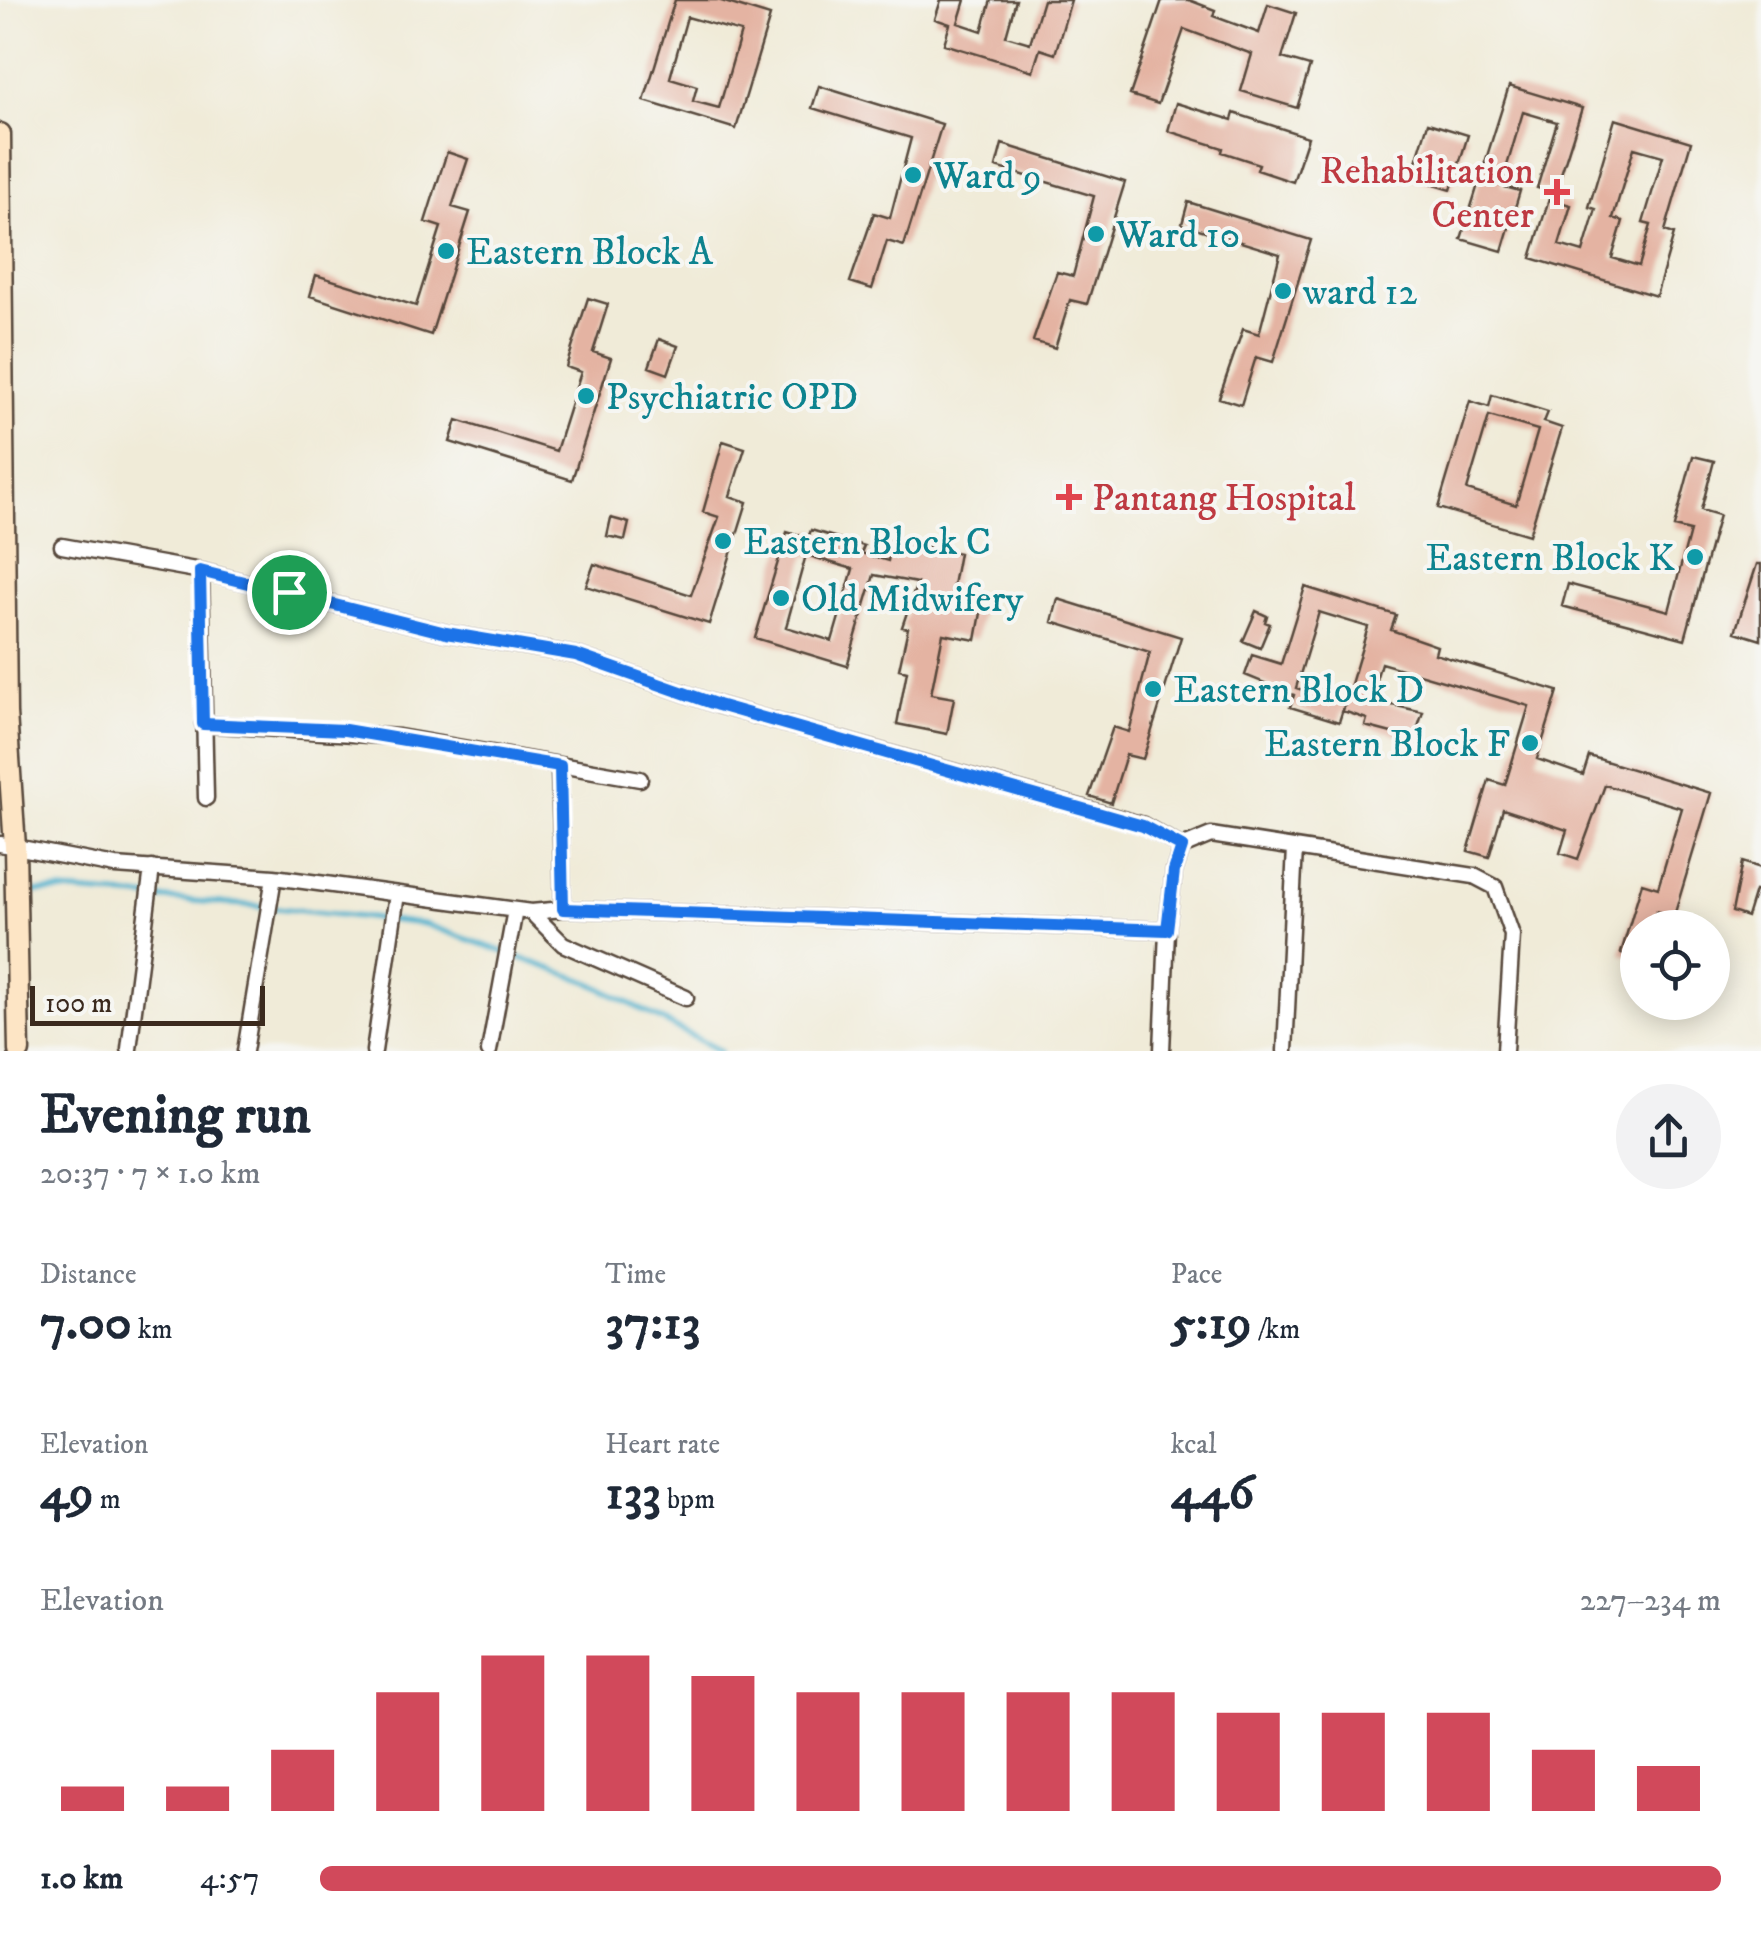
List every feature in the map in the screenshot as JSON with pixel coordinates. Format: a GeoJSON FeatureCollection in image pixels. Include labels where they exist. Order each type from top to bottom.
{"type":"FeatureCollection","features":[{"type":"Feature","properties":{"kind":"street"},"geometry":{"type":"LineString","coordinates":[[0,134],[3,653],[8,846],[16,893],[19,1051]]}},
{"type":"Feature","properties":{"kind":"street"},"geometry":{"type":"LineString","coordinates":[[62,546],[200,571],[446,633],[576,655],[718,705],[1143,826],[1182,847],[1211,836],[1474,876],[1495,887],[1512,935],[1505,1051]]}},
{"type":"Feature","properties":{"kind":"street"},"geometry":{"type":"LineString","coordinates":[[200,571],[206,798]]}},
{"type":"Feature","properties":{"kind":"street"},"geometry":{"type":"LineString","coordinates":[[203,724],[345,730],[640,779]]}},
{"type":"Feature","properties":{"kind":"street"},"geometry":{"type":"LineString","coordinates":[[560,766],[563,909]]}},
{"type":"Feature","properties":{"kind":"street"},"geometry":{"type":"LineString","coordinates":[[8,846],[152,868],[274,877],[532,912],[563,909],[1167,930]]}},
{"type":"Feature","properties":{"kind":"street"},"geometry":{"type":"LineString","coordinates":[[1162,1051],[1167,930],[1174,871],[1182,847]]}},
{"type":"Feature","properties":{"kind":"street"},"geometry":{"type":"LineString","coordinates":[[1286,1051],[1295,848]]}},
{"type":"Feature","properties":{"kind":"street"},"geometry":{"type":"LineString","coordinates":[[129,1050],[152,868]]}},
{"type":"Feature","properties":{"kind":"street"},"geometry":{"type":"LineString","coordinates":[[244,1051],[269,929],[274,877]]}},
{"type":"Feature","properties":{"kind":"street"},"geometry":{"type":"LineString","coordinates":[[374,1051],[397,894]]}},
{"type":"Feature","properties":{"kind":"street"},"geometry":{"type":"LineString","coordinates":[[489,1051],[515,910]]}},
{"type":"Feature","properties":{"kind":"street"},"geometry":{"type":"LineString","coordinates":[[532,912],[563,944],[686,998]]}},
{"type":"Feature","properties":{"kind":"building"},"geometry":{"type":"Polygon","coordinates":[[[675,0],[718,0],[770,16],[736,129],[644,101],[675,0]],[[687,17],[670,78],[697,86],[693,101],[719,108],[741,32],[687,17]]]}},
{"type":"Feature","properties":{"kind":"building"},"geometry":{"type":"Polygon","coordinates":[[[941,0],[965,0],[958,23],[982,31],[991,0],[1016,0],[1006,36],[1030,43],[1043,0],[1071,0],[1055,54],[1040,49],[1033,71],[944,44],[950,24],[935,19],[941,0]]]}},
{"type":"Feature","properties":{"kind":"building"},"geometry":{"type":"Polygon","coordinates":[[[1162,0],[1189,0],[1215,10],[1213,16],[1259,33],[1268,4],[1296,13],[1282,58],[1310,66],[1297,108],[1241,91],[1252,54],[1184,29],[1158,104],[1130,95],[1162,0]]]}},
{"type":"Feature","properties":{"kind":"building","name":"Ward 9"},"geometry":{"type":"Polygon","coordinates":[[[819,86],[942,124],[904,246],[887,241],[872,289],[850,282],[874,213],[890,218],[911,138],[812,108],[819,86]]]}},
{"type":"Feature","properties":{"kind":"building"},"geometry":{"type":"Polygon","coordinates":[[[1509,86],[1582,108],[1555,193],[1537,188],[1557,122],[1523,112],[1501,186],[1520,191],[1502,251],[1461,239],[1509,86]]]}},
{"type":"Feature","properties":{"kind":"building"},"geometry":{"type":"Polygon","coordinates":[[[1176,103],[1232,120],[1234,113],[1308,137],[1293,182],[1257,170],[1259,164],[1222,152],[1223,148],[1168,131],[1176,103]]]}},
{"type":"Feature","properties":{"kind":"building"},"geometry":{"type":"Polygon","coordinates":[[[1615,119],[1691,142],[1665,231],[1674,234],[1656,296],[1531,258],[1549,199],[1571,205],[1559,245],[1583,252],[1596,209],[1589,207],[1615,119]],[[1634,148],[1613,218],[1623,221],[1612,258],[1639,266],[1651,225],[1643,223],[1663,156],[1634,148]]]}},
{"type":"Feature","properties":{"kind":"building"},"geometry":{"type":"Polygon","coordinates":[[[1428,123],[1468,135],[1451,190],[1411,178],[1428,123]]]}},
{"type":"Feature","properties":{"kind":"building","name":"Ward 10"},"geometry":{"type":"Polygon","coordinates":[[[1002,144],[1125,182],[1087,304],[1070,300],[1055,348],[1033,341],[1057,272],[1073,276],[1094,196],[996,167],[1002,144]]]}},
{"type":"Feature","properties":{"kind":"building","name":"Eastern Block A"},"geometry":{"type":"Polygon","coordinates":[[[447,152],[468,159],[452,207],[470,212],[431,335],[310,296],[316,275],[416,306],[441,227],[425,222],[447,152]]]}},
{"type":"Feature","properties":{"kind":"building","name":"ward 12"},"geometry":{"type":"Polygon","coordinates":[[[1188,202],[1311,240],[1273,362],[1256,357],[1241,405],[1219,398],[1243,329],[1259,334],[1280,254],[1182,224],[1188,202]]]}},
{"type":"Feature","properties":{"kind":"building","name":"Psychiatric OPD"},"geometry":{"type":"Polygon","coordinates":[[[588,298],[608,304],[593,352],[611,358],[572,480],[450,442],[457,420],[556,451],[581,372],[566,367],[588,298]]]}},
{"type":"Feature","properties":{"kind":"building"},"geometry":{"type":"Polygon","coordinates":[[[659,339],[678,346],[668,374],[649,367],[659,339]]]}},
{"type":"Feature","properties":{"kind":"building"},"geometry":{"type":"Polygon","coordinates":[[[1492,395],[1548,412],[1544,422],[1562,428],[1529,535],[1438,508],[1470,401],[1489,407],[1492,395]],[[1489,416],[1467,490],[1516,505],[1538,430],[1489,416]]]}},
{"type":"Feature","properties":{"kind":"building","name":"Eastern Block C"},"geometry":{"type":"Polygon","coordinates":[[[723,441],[745,448],[730,496],[747,502],[709,624],[586,586],[594,564],[691,595],[719,517],[703,512],[723,441]]]}},
{"type":"Feature","properties":{"kind":"building","name":"Eastern Block K"},"geometry":{"type":"Polygon","coordinates":[[[1693,456],[1714,461],[1701,510],[1719,515],[1685,639],[1562,606],[1568,584],[1669,611],[1690,531],[1674,527],[1693,456]]]}},
{"type":"Feature","properties":{"kind":"building"},"geometry":{"type":"Polygon","coordinates":[[[611,518],[629,523],[625,540],[607,536],[611,518]]]}},
{"type":"Feature","properties":{"kind":"building"},"geometry":{"type":"Polygon","coordinates":[[[811,530],[864,546],[861,553],[888,561],[892,540],[959,553],[951,596],[983,602],[976,640],[943,634],[931,694],[954,698],[947,734],[897,724],[907,671],[899,669],[908,628],[902,627],[917,583],[874,575],[847,666],[755,638],[787,532],[808,538],[811,530]],[[806,555],[786,627],[832,641],[853,569],[806,555]]]}},
{"type":"Feature","properties":{"kind":"building"},"geometry":{"type":"Polygon","coordinates":[[[1757,564],[1761,564],[1761,640],[1735,632],[1757,564]]]}},
{"type":"Feature","properties":{"kind":"building"},"geometry":{"type":"Polygon","coordinates":[[[1305,587],[1396,615],[1391,630],[1437,646],[1435,654],[1558,691],[1537,759],[1583,775],[1589,756],[1711,793],[1676,910],[1634,910],[1642,883],[1658,888],[1682,808],[1605,785],[1578,859],[1560,853],[1567,830],[1503,809],[1489,857],[1468,851],[1489,780],[1505,785],[1529,706],[1381,663],[1370,700],[1423,712],[1414,739],[1365,726],[1367,719],[1343,711],[1368,627],[1319,612],[1296,688],[1345,703],[1339,722],[1290,707],[1294,695],[1245,675],[1252,655],[1281,664],[1305,587]]]}},
{"type":"Feature","properties":{"kind":"building","name":"Eastern Block D"},"geometry":{"type":"Polygon","coordinates":[[[1058,599],[1181,637],[1143,759],[1126,755],[1111,803],[1089,796],[1113,727],[1129,732],[1150,652],[1052,622],[1058,599]]]}},
{"type":"Feature","properties":{"kind":"building"},"geometry":{"type":"Polygon","coordinates":[[[1256,611],[1267,616],[1265,622],[1270,624],[1260,648],[1243,641],[1256,611]]]}},
{"type":"Feature","properties":{"kind":"building"},"geometry":{"type":"Polygon","coordinates":[[[1742,862],[1761,868],[1761,892],[1755,891],[1747,917],[1732,912],[1742,862]]]}},
{"type":"Feature","properties":{"kind":"waterway"},"geometry":{"type":"LineString","coordinates":[[22,892],[62,891],[259,906],[424,924],[589,982],[720,1051]]}},
{"type":"Feature","properties":{"kind":"place","name":"Ward 9"},"geometry":{"type":"Point","coordinates":[913,175]}},
{"type":"Feature","properties":{"kind":"place","name":"Rehabilitation Center"},"geometry":{"type":"Point","coordinates":[1557,192]}},
{"type":"Feature","properties":{"kind":"place","name":"Ward 10"},"geometry":{"type":"Point","coordinates":[1096,234]}},
{"type":"Feature","properties":{"kind":"place","name":"Eastern Block A"},"geometry":{"type":"Point","coordinates":[446,251]}},
{"type":"Feature","properties":{"kind":"place","name":"ward 12"},"geometry":{"type":"Point","coordinates":[1283,291]}},
{"type":"Feature","properties":{"kind":"place","name":"Psychiatric OPD"},"geometry":{"type":"Point","coordinates":[586,396]}},
{"type":"Feature","properties":{"kind":"place","name":"Pantang Hospital"},"geometry":{"type":"Point","coordinates":[1069,497]}},
{"type":"Feature","properties":{"kind":"place","name":"Eastern Block C"},"geometry":{"type":"Point","coordinates":[723,541]}},
{"type":"Feature","properties":{"kind":"place","name":"Eastern Block K"},"geometry":{"type":"Point","coordinates":[1695,557]}},
{"type":"Feature","properties":{"kind":"place","name":"Old Midwifery"},"geometry":{"type":"Point","coordinates":[781,598]}},
{"type":"Feature","properties":{"kind":"place","name":"Eastern Block D"},"geometry":{"type":"Point","coordinates":[1153,689]}},
{"type":"Feature","properties":{"kind":"place","name":"Eastern Block F"},"geometry":{"type":"Point","coordinates":[1530,743]}},
{"type":"Feature","properties":{"kind":"route"},"geometry":{"type":"LineString","coordinates":[[200,571],[289,592],[446,633],[576,655],[718,705],[935,763],[1143,826],[1182,847],[1174,871],[1167,930],[563,909],[560,766],[345,730],[203,724],[200,571]]}}]}
